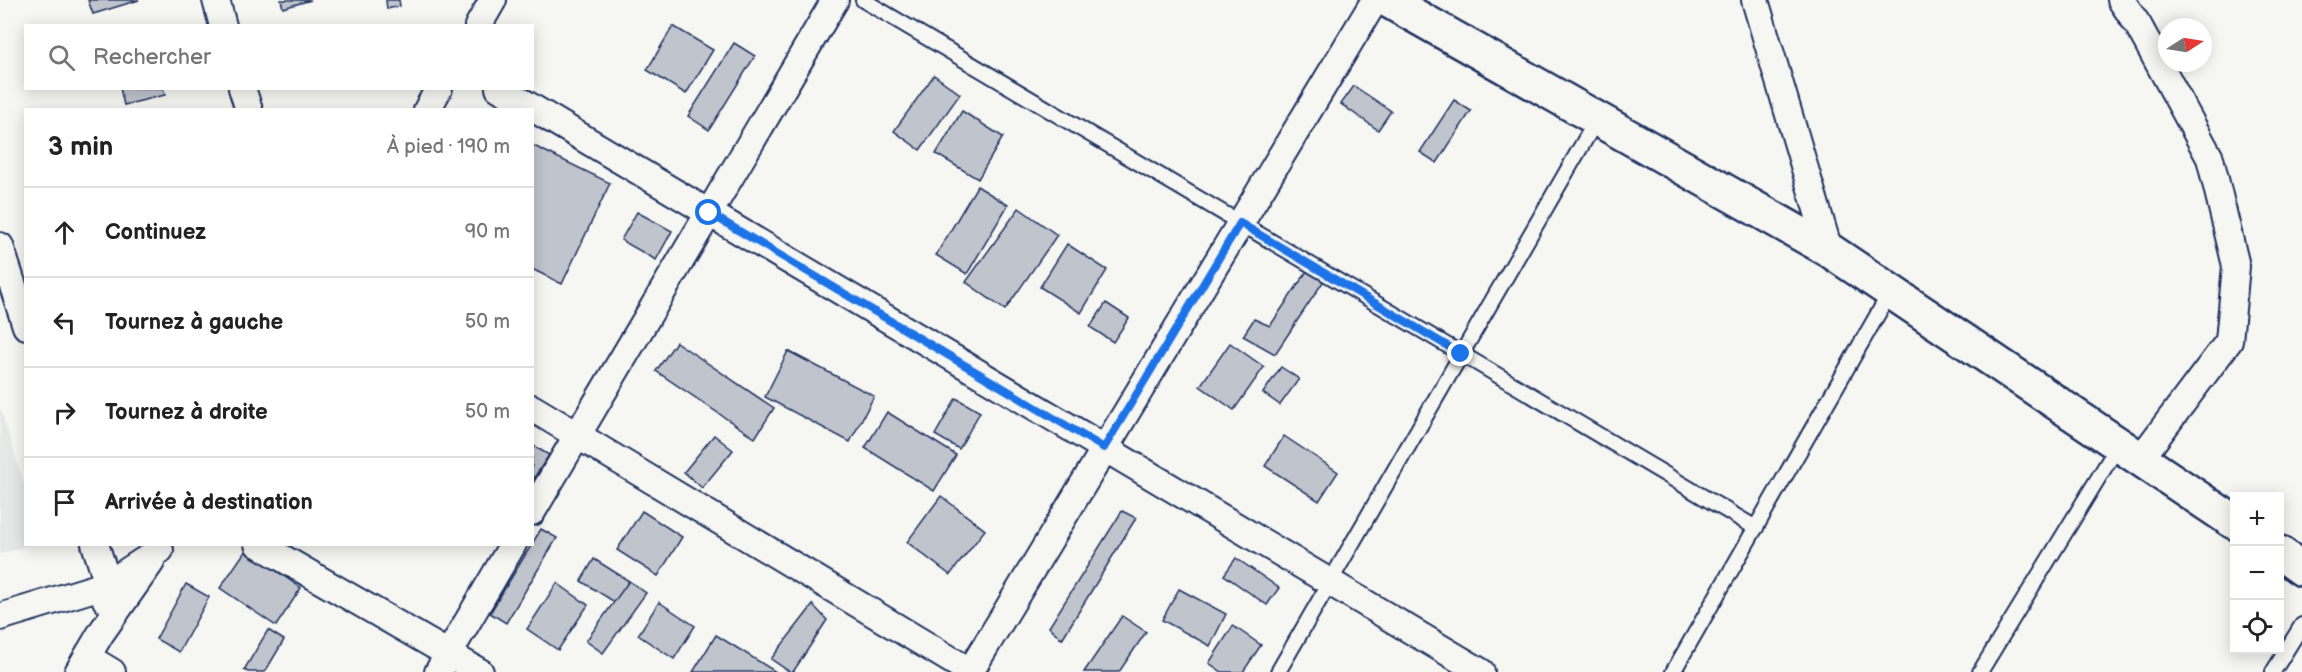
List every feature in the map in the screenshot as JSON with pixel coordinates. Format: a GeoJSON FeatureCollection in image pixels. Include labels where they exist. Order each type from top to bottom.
{"type":"FeatureCollection","features":[{"type":"Feature","properties":{"kind":"street"},"geometry":{"type":"LineString","coordinates":[[216,0],[222,24]]}},
{"type":"Feature","properties":{"kind":"street"},"geometry":{"type":"LineString","coordinates":[[479,24],[493,0]]}},
{"type":"Feature","properties":{"kind":"street"},"geometry":{"type":"LineString","coordinates":[[534,509],[835,0]]}},
{"type":"Feature","properties":{"kind":"street"},"geometry":{"type":"LineString","coordinates":[[534,409],[970,672],[1375,0]]}},
{"type":"Feature","properties":{"kind":"street"},"geometry":{"type":"LineString","coordinates":[[1387,0],[1829,250],[2230,519]]}},
{"type":"Feature","properties":{"kind":"street"},"geometry":{"type":"LineString","coordinates":[[1755,0],[1829,250]]}},
{"type":"Feature","properties":{"kind":"street"},"geometry":{"type":"LineString","coordinates":[[2121,0],[2138,25],[2210,158],[2236,267],[2229,341],[2130,451]]}},
{"type":"Feature","properties":{"kind":"street"},"geometry":{"type":"LineString","coordinates":[[243,90],[248,108]]}},
{"type":"Feature","properties":{"kind":"street"},"geometry":{"type":"LineString","coordinates":[[428,108],[439,90]]}},
{"type":"Feature","properties":{"kind":"street"},"geometry":{"type":"LineString","coordinates":[[502,90],[533,108]]}},
{"type":"Feature","properties":{"kind":"street"},"geometry":{"type":"LineString","coordinates":[[534,109],[1481,672]]}},
{"type":"Feature","properties":{"kind":"street"},"geometry":{"type":"LineString","coordinates":[[0,246],[24,320]]}},
{"type":"Feature","properties":{"kind":"street"},"geometry":{"type":"LineString","coordinates":[[96,546],[108,584],[101,633]]}},
{"type":"Feature","properties":{"kind":"street"},"geometry":{"type":"LineString","coordinates":[[261,546],[443,663],[480,672]]}},
{"type":"Feature","properties":{"kind":"street"},"geometry":{"type":"LineString","coordinates":[[443,663],[512,546]]}},
{"type":"Feature","properties":{"kind":"street"},"geometry":{"type":"LineString","coordinates":[[0,618],[108,584],[162,547]]}},
{"type":"Feature","properties":{"kind":"street"},"geometry":{"type":"LineString","coordinates":[[112,672],[83,664],[101,633],[162,547]]}},
{"type":"Feature","properties":{"kind":"street"},"geometry":{"type":"LineString","coordinates":[[2284,556],[2302,569]]}},
{"type":"Feature","properties":{"kind":"lane"},"geometry":{"type":"LineString","coordinates":[[863,0],[1756,528]]}},
{"type":"Feature","properties":{"kind":"lane"},"geometry":{"type":"LineString","coordinates":[[1278,672],[1597,119]]}},
{"type":"Feature","properties":{"kind":"lane"},"geometry":{"type":"LineString","coordinates":[[1673,672],[1892,291]]}},
{"type":"Feature","properties":{"kind":"lane"},"geometry":{"type":"LineString","coordinates":[[1980,672],[2130,451]]}},
{"type":"Feature","properties":{"kind":"lane"},"geometry":{"type":"LineString","coordinates":[[2273,672],[2302,624]]}},
{"type":"Feature","properties":{"kind":"shaded area"},"geometry":{"type":"Polygon","coordinates":[[[0,407],[24,484],[26,546],[0,554],[0,407]]]}},
{"type":"Feature","properties":{"kind":"building"},"geometry":{"type":"Polygon","coordinates":[[[88,0],[139,0],[93,14],[88,0]]]}},
{"type":"Feature","properties":{"kind":"building"},"geometry":{"type":"Polygon","coordinates":[[[281,0],[311,0],[283,8],[281,0]]]}},
{"type":"Feature","properties":{"kind":"building"},"geometry":{"type":"Polygon","coordinates":[[[386,0],[399,0],[400,6],[387,9],[386,0]]]}},
{"type":"Feature","properties":{"kind":"building"},"geometry":{"type":"Polygon","coordinates":[[[673,26],[713,50],[686,94],[647,70],[673,26]]]}},
{"type":"Feature","properties":{"kind":"building"},"geometry":{"type":"Polygon","coordinates":[[[734,43],[755,56],[709,130],[688,116],[734,43]]]}},
{"type":"Feature","properties":{"kind":"building"},"geometry":{"type":"Polygon","coordinates":[[[934,75],[960,94],[920,150],[894,131],[934,75]]]}},
{"type":"Feature","properties":{"kind":"building"},"geometry":{"type":"Polygon","coordinates":[[[1354,86],[1391,111],[1378,130],[1341,104],[1354,86]]]}},
{"type":"Feature","properties":{"kind":"building"},"geometry":{"type":"Polygon","coordinates":[[[120,90],[164,90],[165,95],[124,105],[120,90]]]}},
{"type":"Feature","properties":{"kind":"building"},"geometry":{"type":"Polygon","coordinates":[[[1454,100],[1471,111],[1437,163],[1420,152],[1454,100]]]}},
{"type":"Feature","properties":{"kind":"building"},"geometry":{"type":"Polygon","coordinates":[[[962,111],[1003,137],[978,179],[936,154],[962,111]]]}},
{"type":"Feature","properties":{"kind":"building"},"geometry":{"type":"Polygon","coordinates":[[[534,146],[610,183],[562,284],[534,270],[534,146]]]}},
{"type":"Feature","properties":{"kind":"building"},"geometry":{"type":"Polygon","coordinates":[[[977,186],[1008,205],[967,274],[936,255],[977,186]]]}},
{"type":"Feature","properties":{"kind":"building"},"geometry":{"type":"Polygon","coordinates":[[[1019,208],[1057,235],[1005,310],[966,282],[1019,208]]]}},
{"type":"Feature","properties":{"kind":"building"},"geometry":{"type":"Polygon","coordinates":[[[637,212],[672,231],[656,260],[621,240],[637,212]]]}},
{"type":"Feature","properties":{"kind":"building"},"geometry":{"type":"Polygon","coordinates":[[[1067,244],[1107,270],[1081,313],[1040,287],[1067,244]]]}},
{"type":"Feature","properties":{"kind":"building"},"geometry":{"type":"Polygon","coordinates":[[[1309,268],[1325,279],[1275,354],[1243,336],[1254,319],[1270,326],[1309,268]]]}},
{"type":"Feature","properties":{"kind":"building"},"geometry":{"type":"Polygon","coordinates":[[[1106,303],[1129,318],[1113,342],[1090,327],[1106,303]]]}},
{"type":"Feature","properties":{"kind":"building"},"geometry":{"type":"Polygon","coordinates":[[[676,342],[774,408],[755,438],[656,371],[676,342]]]}},
{"type":"Feature","properties":{"kind":"building"},"geometry":{"type":"Polygon","coordinates":[[[1230,343],[1264,367],[1234,410],[1200,386],[1230,343]]]}},
{"type":"Feature","properties":{"kind":"building"},"geometry":{"type":"Polygon","coordinates":[[[788,351],[874,396],[850,442],[765,397],[788,351]]]}},
{"type":"Feature","properties":{"kind":"building"},"geometry":{"type":"Polygon","coordinates":[[[1281,367],[1299,379],[1280,405],[1263,393],[1281,367]]]}},
{"type":"Feature","properties":{"kind":"building"},"geometry":{"type":"Polygon","coordinates":[[[956,398],[980,412],[959,449],[935,435],[956,398]]]}},
{"type":"Feature","properties":{"kind":"building"},"geometry":{"type":"Polygon","coordinates":[[[887,412],[956,455],[934,491],[865,448],[887,412]]]}},
{"type":"Feature","properties":{"kind":"building"},"geometry":{"type":"Polygon","coordinates":[[[714,435],[733,450],[702,488],[684,472],[714,435]]]}},
{"type":"Feature","properties":{"kind":"building"},"geometry":{"type":"Polygon","coordinates":[[[1284,436],[1338,472],[1319,501],[1265,466],[1284,436]]]}},
{"type":"Feature","properties":{"kind":"building"},"geometry":{"type":"Polygon","coordinates":[[[534,446],[549,455],[534,478],[534,446]]]}},
{"type":"Feature","properties":{"kind":"building"},"geometry":{"type":"Polygon","coordinates":[[[941,496],[985,530],[950,575],[907,542],[941,496]]]}},
{"type":"Feature","properties":{"kind":"building"},"geometry":{"type":"Polygon","coordinates":[[[642,511],[682,537],[658,576],[617,550],[642,511]]]}},
{"type":"Feature","properties":{"kind":"building"},"geometry":{"type":"Polygon","coordinates":[[[1122,511],[1136,518],[1062,639],[1049,627],[1122,511]]]}},
{"type":"Feature","properties":{"kind":"building"},"geometry":{"type":"Polygon","coordinates":[[[541,529],[557,538],[506,623],[490,613],[531,546],[534,546],[534,541],[541,529]]]}},
{"type":"Feature","properties":{"kind":"building"},"geometry":{"type":"Polygon","coordinates":[[[246,550],[301,588],[276,626],[220,588],[246,550]]]}},
{"type":"Feature","properties":{"kind":"building"},"geometry":{"type":"Polygon","coordinates":[[[1236,558],[1279,588],[1267,605],[1224,575],[1236,558]]]}},
{"type":"Feature","properties":{"kind":"building"},"geometry":{"type":"Polygon","coordinates":[[[594,559],[629,581],[616,603],[581,581],[594,559]]]}},
{"type":"Feature","properties":{"kind":"building"},"geometry":{"type":"Polygon","coordinates":[[[629,581],[646,593],[603,653],[586,641],[629,581]]]}},
{"type":"Feature","properties":{"kind":"building"},"geometry":{"type":"Polygon","coordinates":[[[557,583],[588,605],[558,650],[527,629],[557,583]]]}},
{"type":"Feature","properties":{"kind":"building"},"geometry":{"type":"Polygon","coordinates":[[[186,584],[209,597],[179,652],[156,639],[186,584]]]}},
{"type":"Feature","properties":{"kind":"building"},"geometry":{"type":"Polygon","coordinates":[[[1179,589],[1226,614],[1210,646],[1162,620],[1179,589]]]}},
{"type":"Feature","properties":{"kind":"building"},"geometry":{"type":"Polygon","coordinates":[[[659,602],[695,626],[674,659],[638,635],[659,602]]]}},
{"type":"Feature","properties":{"kind":"building"},"geometry":{"type":"Polygon","coordinates":[[[813,605],[827,620],[793,672],[790,672],[771,659],[813,605]]]}},
{"type":"Feature","properties":{"kind":"building"},"geometry":{"type":"Polygon","coordinates":[[[1122,616],[1146,632],[1119,672],[1084,672],[1122,616]]]}},
{"type":"Feature","properties":{"kind":"building"},"geometry":{"type":"Polygon","coordinates":[[[1233,626],[1261,645],[1243,672],[1222,672],[1209,663],[1233,626]]]}},
{"type":"Feature","properties":{"kind":"building"},"geometry":{"type":"Polygon","coordinates":[[[268,630],[284,640],[265,672],[244,670],[268,630]]]}},
{"type":"Feature","properties":{"kind":"building"},"geometry":{"type":"Polygon","coordinates":[[[716,635],[776,672],[693,672],[716,635]]]}},
{"type":"Feature","properties":{"kind":"route"},"geometry":{"type":"LineString","coordinates":[[709,213],[1104,448],[1240,223],[1461,354]]}}]}
